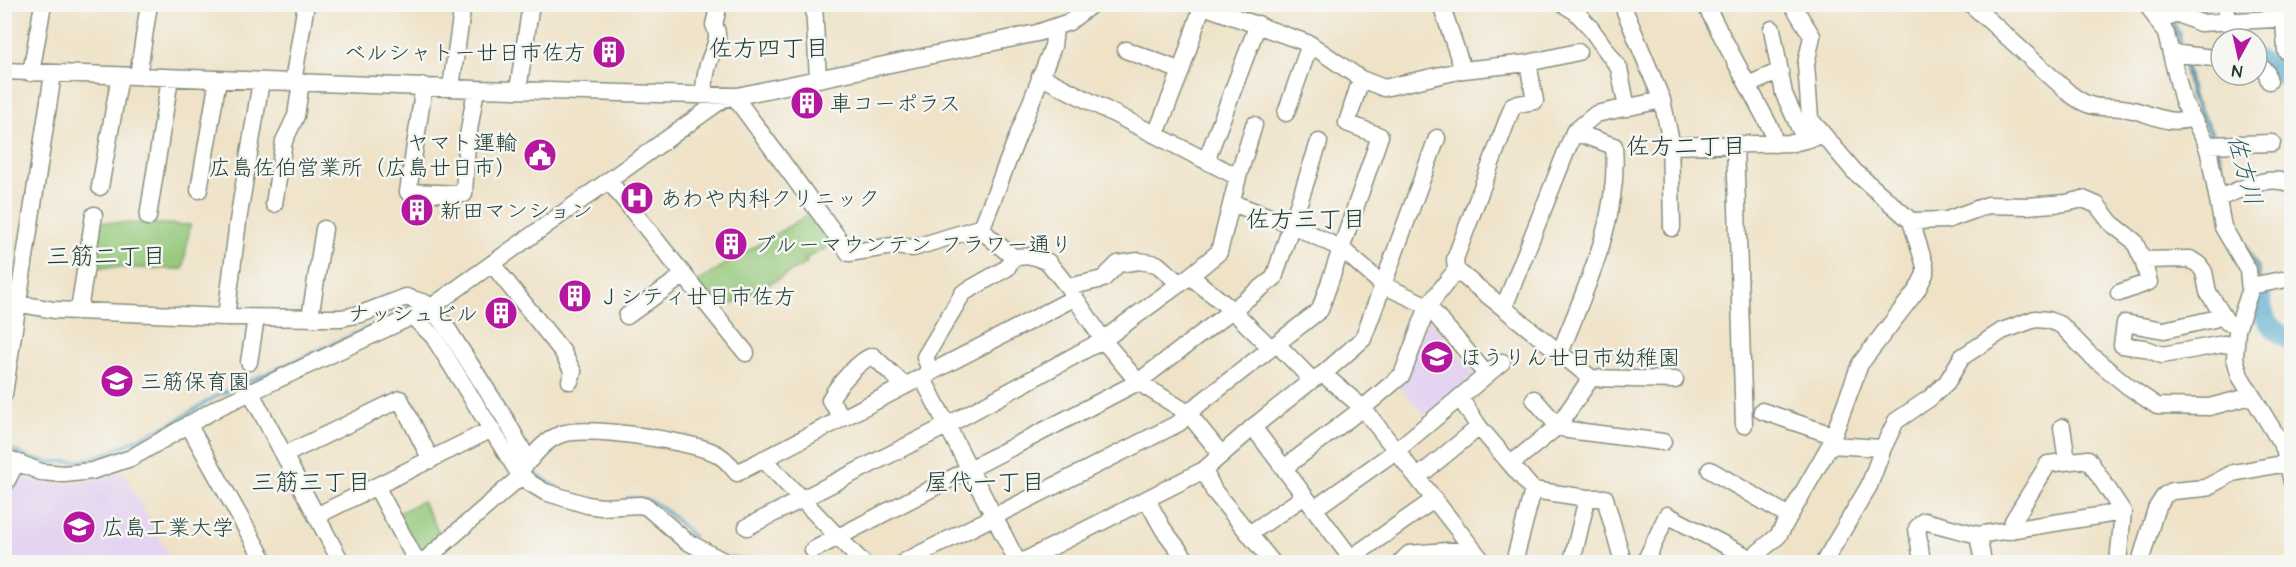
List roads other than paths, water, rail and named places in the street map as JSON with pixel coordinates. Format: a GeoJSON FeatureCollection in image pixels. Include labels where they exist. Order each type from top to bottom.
{"type":"FeatureCollection","features":[{"type":"Feature","properties":{"kind":"street"},"geometry":{"type":"LineString","coordinates":[[31,73],[43,4]]}},
{"type":"Feature","properties":{"kind":"street"},"geometry":{"type":"LineString","coordinates":[[138,76],[149,4]]}},
{"type":"Feature","properties":{"kind":"street"},"geometry":{"type":"LineString","coordinates":[[274,204],[284,141],[296,116],[297,82],[306,4]]}},
{"type":"Feature","properties":{"kind":"street"},"geometry":{"type":"LineString","coordinates":[[451,87],[463,4]]}},
{"type":"Feature","properties":{"kind":"street"},"geometry":{"type":"LineString","coordinates":[[518,90],[531,4]]}},
{"type":"Feature","properties":{"kind":"street"},"geometry":{"type":"LineString","coordinates":[[814,4],[818,79]]}},
{"type":"Feature","properties":{"kind":"street"},"geometry":{"type":"LineString","coordinates":[[1441,4],[1463,70]]}},
{"type":"Feature","properties":{"kind":"street"},"geometry":{"type":"LineString","coordinates":[[1563,4],[1576,12],[1589,26],[1619,68],[1627,108]]}},
{"type":"Feature","properties":{"kind":"street"},"geometry":{"type":"LineString","coordinates":[[1622,4],[1662,100],[1669,146],[1672,228]]}},
{"type":"Feature","properties":{"kind":"street"},"geometry":{"type":"LineString","coordinates":[[1705,4],[1771,129],[1775,144]]}},
{"type":"Feature","properties":{"kind":"street"},"geometry":{"type":"LineString","coordinates":[[1645,562],[1667,515],[1748,560],[1778,536],[1831,440],[1860,364],[1917,290],[1925,274],[1925,266],[1911,221],[1854,171],[1809,118],[1806,63],[1812,36],[1792,4]]}},
{"type":"Feature","properties":{"kind":"street"},"geometry":{"type":"LineString","coordinates":[[1971,4],[2069,93],[2085,104],[2103,109],[2132,110],[2162,121],[2193,118]]}},
{"type":"Feature","properties":{"kind":"street"},"geometry":{"type":"LineString","coordinates":[[2147,4],[2166,19],[2178,54],[2180,92],[2193,118],[2212,144],[2224,196],[2223,227],[2257,286]]}},
{"type":"Feature","properties":{"kind":"street"},"geometry":{"type":"LineString","coordinates":[[2226,4],[2228,22]]}},
{"type":"Feature","properties":{"kind":"street"},"geometry":{"type":"LineString","coordinates":[[1156,134],[1181,71],[1200,5],[1310,44],[1361,79],[1384,88],[1463,70],[1528,63],[1578,52]]}},
{"type":"Feature","properties":{"kind":"street"},"geometry":{"type":"LineString","coordinates":[[4,486],[10,460],[50,473],[64,474],[92,471],[131,458],[250,391],[422,313],[493,265],[723,99],[1054,29],[1082,8]]}},
{"type":"Feature","properties":{"kind":"street"},"geometry":{"type":"LineString","coordinates":[[703,95],[709,59],[714,53],[717,30],[714,25],[717,12]]}},
{"type":"Feature","properties":{"kind":"street"},"geometry":{"type":"LineString","coordinates":[[2166,19],[2180,14],[2200,23],[2228,22],[2286,13],[2286,51]]}},
{"type":"Feature","properties":{"kind":"street"},"geometry":{"type":"LineString","coordinates":[[1206,161],[1258,24]]}},
{"type":"Feature","properties":{"kind":"street"},"geometry":{"type":"LineString","coordinates":[[982,227],[1053,46],[1054,29]]}},
{"type":"Feature","properties":{"kind":"street"},"geometry":{"type":"LineString","coordinates":[[1772,29],[1784,94],[1805,140]]}},
{"type":"Feature","properties":{"kind":"street"},"geometry":{"type":"LineString","coordinates":[[1286,113],[1310,44]]}},
{"type":"Feature","properties":{"kind":"street"},"geometry":{"type":"LineString","coordinates":[[1126,50],[1181,71]]}},
{"type":"Feature","properties":{"kind":"street"},"geometry":{"type":"LineString","coordinates":[[2178,54],[2209,58]]}},
{"type":"Feature","properties":{"kind":"street"},"geometry":{"type":"LineString","coordinates":[[1284,468],[1402,375],[1428,306],[1456,270],[1455,259],[1513,105],[1535,101],[1528,63]]}},
{"type":"Feature","properties":{"kind":"street"},"geometry":{"type":"LineString","coordinates":[[4,71],[476,89],[734,96]]}},
{"type":"Feature","properties":{"kind":"street"},"geometry":{"type":"LineString","coordinates":[[1748,85],[1780,71]]}},
{"type":"Feature","properties":{"kind":"street"},"geometry":{"type":"LineString","coordinates":[[4,394],[11,303],[53,74]]}},
{"type":"Feature","properties":{"kind":"street"},"geometry":{"type":"LineString","coordinates":[[100,187],[120,76]]}},
{"type":"Feature","properties":{"kind":"street"},"geometry":{"type":"LineString","coordinates":[[1040,76],[1238,177]]}},
{"type":"Feature","properties":{"kind":"street"},"geometry":{"type":"LineString","coordinates":[[148,217],[170,78]]}},
{"type":"Feature","properties":{"kind":"street"},"geometry":{"type":"LineString","coordinates":[[199,190],[218,79]]}},
{"type":"Feature","properties":{"kind":"street"},"geometry":{"type":"LineString","coordinates":[[904,562],[1179,423],[1188,413],[1320,310],[1380,136],[1347,123],[1361,79]]}},
{"type":"Feature","properties":{"kind":"street"},"geometry":{"type":"LineString","coordinates":[[226,317],[238,221],[261,81]]}},
{"type":"Feature","properties":{"kind":"street"},"geometry":{"type":"LineString","coordinates":[[424,86],[408,192],[464,194],[467,142],[476,89]]}},
{"type":"Feature","properties":{"kind":"street"},"geometry":{"type":"LineString","coordinates":[[734,96],[849,253],[893,246],[913,248],[982,227]]}},
{"type":"Feature","properties":{"kind":"street"},"geometry":{"type":"LineString","coordinates":[[1504,307],[1574,132],[1596,114],[1662,100]]}},
{"type":"Feature","properties":{"kind":"street"},"geometry":{"type":"LineString","coordinates":[[747,526],[948,425],[1103,340],[1185,280],[1219,252],[1254,125]]}},
{"type":"Feature","properties":{"kind":"street"},"geometry":{"type":"LineString","coordinates":[[1669,146],[1794,143],[1816,137],[1819,129]]}},
{"type":"Feature","properties":{"kind":"street"},"geometry":{"type":"LineString","coordinates":[[1560,353],[1601,249],[1616,167],[1614,146],[1574,132]]}},
{"type":"Feature","properties":{"kind":"street"},"geometry":{"type":"LineString","coordinates":[[1013,257],[1007,268],[963,293],[926,357],[926,375],[948,425],[1017,561],[1021,562],[1204,470],[1253,427],[1363,339],[1437,138]]}},
{"type":"Feature","properties":{"kind":"street"},"geometry":{"type":"LineString","coordinates":[[2212,144],[2269,140]]}},
{"type":"Feature","properties":{"kind":"street"},"geometry":{"type":"LineString","coordinates":[[813,550],[1138,382],[1274,278],[1319,142]]}},
{"type":"Feature","properties":{"kind":"street"},"geometry":{"type":"LineString","coordinates":[[1735,144],[1744,424]]}},
{"type":"Feature","properties":{"kind":"street"},"geometry":{"type":"LineString","coordinates":[[609,181],[746,353]]}},
{"type":"Feature","properties":{"kind":"street"},"geometry":{"type":"LineString","coordinates":[[2224,196],[2267,181],[2283,181],[2292,184]]}},
{"type":"Feature","properties":{"kind":"street"},"geometry":{"type":"LineString","coordinates":[[1911,221],[1947,220],[1988,205],[2037,205],[2083,199],[2097,205],[2111,223],[2134,241],[2143,260],[2149,282],[2119,293]]}},
{"type":"Feature","properties":{"kind":"street"},"geometry":{"type":"LineString","coordinates":[[1232,203],[1292,225],[1342,249],[1383,285],[1428,306],[1487,375]]}},
{"type":"Feature","properties":{"kind":"street"},"geometry":{"type":"LineString","coordinates":[[79,310],[94,215]]}},
{"type":"Feature","properties":{"kind":"street"},"geometry":{"type":"LineString","coordinates":[[982,227],[987,235],[1013,257],[1033,256],[1048,262],[1103,340],[1138,382],[1188,413],[1221,454]]}},
{"type":"Feature","properties":{"kind":"street"},"geometry":{"type":"LineString","coordinates":[[310,318],[324,229]]}},
{"type":"Feature","properties":{"kind":"street"},"geometry":{"type":"LineString","coordinates":[[2143,260],[2190,259],[2199,265],[2204,272],[2208,292],[2235,338]]}},
{"type":"Feature","properties":{"kind":"street"},"geometry":{"type":"LineString","coordinates":[[423,562],[522,469],[547,442],[558,435],[570,432],[605,433],[681,443],[713,452],[728,462],[737,472],[926,375],[1071,293],[1103,279],[1118,264],[1139,261],[1157,264],[1232,310],[1274,346],[1363,408],[1483,562]]}},
{"type":"Feature","properties":{"kind":"street"},"geometry":{"type":"LineString","coordinates":[[493,265],[562,351],[573,372],[570,381]]}},
{"type":"Feature","properties":{"kind":"street"},"geometry":{"type":"LineString","coordinates":[[1456,270],[1591,378],[1676,380]]}},
{"type":"Feature","properties":{"kind":"street"},"geometry":{"type":"LineString","coordinates":[[627,316],[684,275]]}},
{"type":"Feature","properties":{"kind":"street"},"geometry":{"type":"LineString","coordinates":[[2292,278],[2257,286],[2249,299],[2235,338],[2237,367],[2288,454],[2292,482]]}},
{"type":"Feature","properties":{"kind":"street"},"geometry":{"type":"LineString","coordinates":[[11,303],[45,310],[310,318],[351,317],[406,297],[418,299],[433,336],[492,429],[522,469],[545,492],[587,505],[647,507],[686,541],[703,562]]}},
{"type":"Feature","properties":{"kind":"street"},"geometry":{"type":"LineString","coordinates":[[422,313],[458,344],[506,420],[522,469]]}},
{"type":"Feature","properties":{"kind":"street"},"geometry":{"type":"LineString","coordinates":[[2220,314],[2214,319],[2164,330],[2125,323],[2122,345],[2144,348],[2162,355],[2224,344],[2235,338]]}},
{"type":"Feature","properties":{"kind":"street"},"geometry":{"type":"LineString","coordinates":[[249,362],[256,318]]}},
{"type":"Feature","properties":{"kind":"street"},"geometry":{"type":"LineString","coordinates":[[1824,562],[1869,486],[1896,421],[1930,398],[1947,382],[1962,357],[2002,331],[2035,319],[2048,320],[2061,326],[2089,354],[2129,387],[2157,406],[2209,407],[2252,396]]}},
{"type":"Feature","properties":{"kind":"street"},"geometry":{"type":"LineString","coordinates":[[843,418],[830,400],[865,358],[873,356],[905,386]]}},
{"type":"Feature","properties":{"kind":"street"},"geometry":{"type":"LineString","coordinates":[[1249,534],[1310,503],[1397,450],[1502,362]]}},
{"type":"Feature","properties":{"kind":"street"},"geometry":{"type":"LineString","coordinates":[[1511,464],[1558,426],[1591,378]]}},
{"type":"Feature","properties":{"kind":"street"},"geometry":{"type":"LineString","coordinates":[[250,391],[341,562]]}},
{"type":"Feature","properties":{"kind":"street"},"geometry":{"type":"LineString","coordinates":[[1460,398],[1479,427],[1533,490],[1587,498],[1605,498],[1623,562]]}},
{"type":"Feature","properties":{"kind":"street"},"geometry":{"type":"LineString","coordinates":[[284,455],[400,399],[431,460]]}},
{"type":"Feature","properties":{"kind":"street"},"geometry":{"type":"LineString","coordinates":[[1534,399],[1558,426],[1568,430],[1663,442]]}},
{"type":"Feature","properties":{"kind":"street"},"geometry":{"type":"LineString","coordinates":[[1762,411],[1831,440],[1883,448]]}},
{"type":"Feature","properties":{"kind":"street"},"geometry":{"type":"LineString","coordinates":[[188,424],[265,562]]}},
{"type":"Feature","properties":{"kind":"street"},"geometry":{"type":"LineString","coordinates":[[1253,427],[1353,560],[1435,499]]}},
{"type":"Feature","properties":{"kind":"street"},"geometry":{"type":"LineString","coordinates":[[1418,477],[1479,427]]}},
{"type":"Feature","properties":{"kind":"street"},"geometry":{"type":"LineString","coordinates":[[2062,427],[2067,461]]}},
{"type":"Feature","properties":{"kind":"street"},"geometry":{"type":"LineString","coordinates":[[316,516],[492,429]]}},
{"type":"Feature","properties":{"kind":"street"},"geometry":{"type":"LineString","coordinates":[[2140,562],[2156,509],[2165,495],[2172,491],[2205,488],[2233,473],[2288,454]]}},
{"type":"Feature","properties":{"kind":"street"},"geometry":{"type":"LineString","coordinates":[[763,459],[862,562]]}},
{"type":"Feature","properties":{"kind":"street"},"geometry":{"type":"LineString","coordinates":[[2010,531],[2013,521],[2048,464],[2088,459],[2123,512],[2118,562]]}},
{"type":"Feature","properties":{"kind":"street"},"geometry":{"type":"LineString","coordinates":[[1204,470],[1214,491],[1272,562]]}},
{"type":"Feature","properties":{"kind":"street"},"geometry":{"type":"LineString","coordinates":[[1710,470],[1789,516]]}},
{"type":"Feature","properties":{"kind":"street"},"geometry":{"type":"LineString","coordinates":[[376,486],[417,562]]}},
{"type":"Feature","properties":{"kind":"street"},"geometry":{"type":"LineString","coordinates":[[1514,562],[1533,490]]}},
{"type":"Feature","properties":{"kind":"street"},"geometry":{"type":"LineString","coordinates":[[1572,562],[1587,498]]}},
{"type":"Feature","properties":{"kind":"street"},"geometry":{"type":"LineString","coordinates":[[1147,500],[1163,529],[1188,562]]}},
{"type":"Feature","properties":{"kind":"street"},"geometry":{"type":"LineString","coordinates":[[1922,562],[1917,528],[1924,521],[1978,535],[2123,512]]}},
{"type":"Feature","properties":{"kind":"street"},"geometry":{"type":"LineString","coordinates":[[1978,535],[1983,562]]}},
{"type":"Feature","properties":{"kind":"street"},"geometry":{"type":"LineString","coordinates":[[686,541],[725,562]]}},
{"type":"Feature","properties":{"kind":"street"},"geometry":{"type":"LineString","coordinates":[[1401,562],[1409,554],[1472,549]]}},
{"type":"Feature","properties":{"kind":"water"},"geometry":{"type":"Polygon","coordinates":[[[2160,5],[2165,5],[2180,34],[2193,96],[2215,136],[2235,224],[2259,269],[2264,309],[2260,309],[2256,270],[2231,225],[2216,148],[2190,98],[2177,35],[2169,16],[2160,5]]]}},
{"type":"Feature","properties":{"kind":"waterway"},"geometry":{"type":"LineString","coordinates":[[2269,66],[2292,83]]}},
{"type":"Feature","properties":{"kind":"waterway","name":"佐方川"},"geometry":{"type":"LineString","coordinates":[[2261,293],[2263,310],[2268,322],[2277,332],[2292,341]]}},
{"type":"Feature","properties":{"kind":"waterway"},"geometry":{"type":"LineString","coordinates":[[4,446],[33,459],[51,462],[82,461],[110,452],[176,421],[216,396],[408,310]]}},
{"type":"Feature","properties":{"kind":"waterway"},"geometry":{"type":"LineString","coordinates":[[480,396],[501,428]]}},
{"type":"Feature","properties":{"kind":"waterway"},"geometry":{"type":"LineString","coordinates":[[530,471],[559,488]]}},
{"type":"Feature","properties":{"kind":"waterway"},"geometry":{"type":"LineString","coordinates":[[627,498],[638,498],[656,504],[693,536]]}},
{"type":"Feature","properties":{"kind":"waterway"},"geometry":{"type":"LineString","coordinates":[[730,557],[754,562]]}},
{"type":"Feature","properties":{"kind":"place","name":"ベルシャトー廿日市佐方"},"geometry":{"type":"Point","coordinates":[609,52]}},
{"type":"Feature","properties":{"kind":"place","name":"車コーポラス"},"geometry":{"type":"Point","coordinates":[807,103]}},
{"type":"Feature","properties":{"kind":"place","name":"ヤマト運輸 広島佐伯営業所（広島廿日市）"},"geometry":{"type":"Point","coordinates":[540,155]}},
{"type":"Feature","properties":{"kind":"place","name":"あわや内科クリニック"},"geometry":{"type":"Point","coordinates":[637,198]}},
{"type":"Feature","properties":{"kind":"place","name":"新田マンション"},"geometry":{"type":"Point","coordinates":[417,210]}},
{"type":"Feature","properties":{"kind":"place","name":"ブルーマウンテン フラワー通り"},"geometry":{"type":"Point","coordinates":[731,244]}},
{"type":"Feature","properties":{"kind":"place","name":"Ｊシティ廿日市佐方"},"geometry":{"type":"Point","coordinates":[575,296]}},
{"type":"Feature","properties":{"kind":"place","name":"ナッシュビル"},"geometry":{"type":"Point","coordinates":[501,313]}},
{"type":"Feature","properties":{"kind":"place","name":"ほうりん廿日市幼稚園"},"geometry":{"type":"Point","coordinates":[1437,357]}},
{"type":"Feature","properties":{"kind":"place","name":"三筋保育園"},"geometry":{"type":"Point","coordinates":[117,381]}},
{"type":"Feature","properties":{"kind":"place","name":"広島工業大学"},"geometry":{"type":"Point","coordinates":[79,527]}},
{"type":"Feature","properties":{"kind":"district","name":"佐方四丁目"},"geometry":{"type":"Point","coordinates":[769,48]}},
{"type":"Feature","properties":{"kind":"district","name":"佐方二丁目"},"geometry":{"type":"Point","coordinates":[1686,146]}},
{"type":"Feature","properties":{"kind":"district","name":"佐方三丁目"},"geometry":{"type":"Point","coordinates":[1306,219]}},
{"type":"Feature","properties":{"kind":"district","name":"三筋二丁目"},"geometry":{"type":"Point","coordinates":[106,256]}},
{"type":"Feature","properties":{"kind":"district","name":"三筋三丁目"},"geometry":{"type":"Point","coordinates":[311,482]}},
{"type":"Feature","properties":{"kind":"district","name":"屋代一丁目"},"geometry":{"type":"Point","coordinates":[985,482]}}]}
